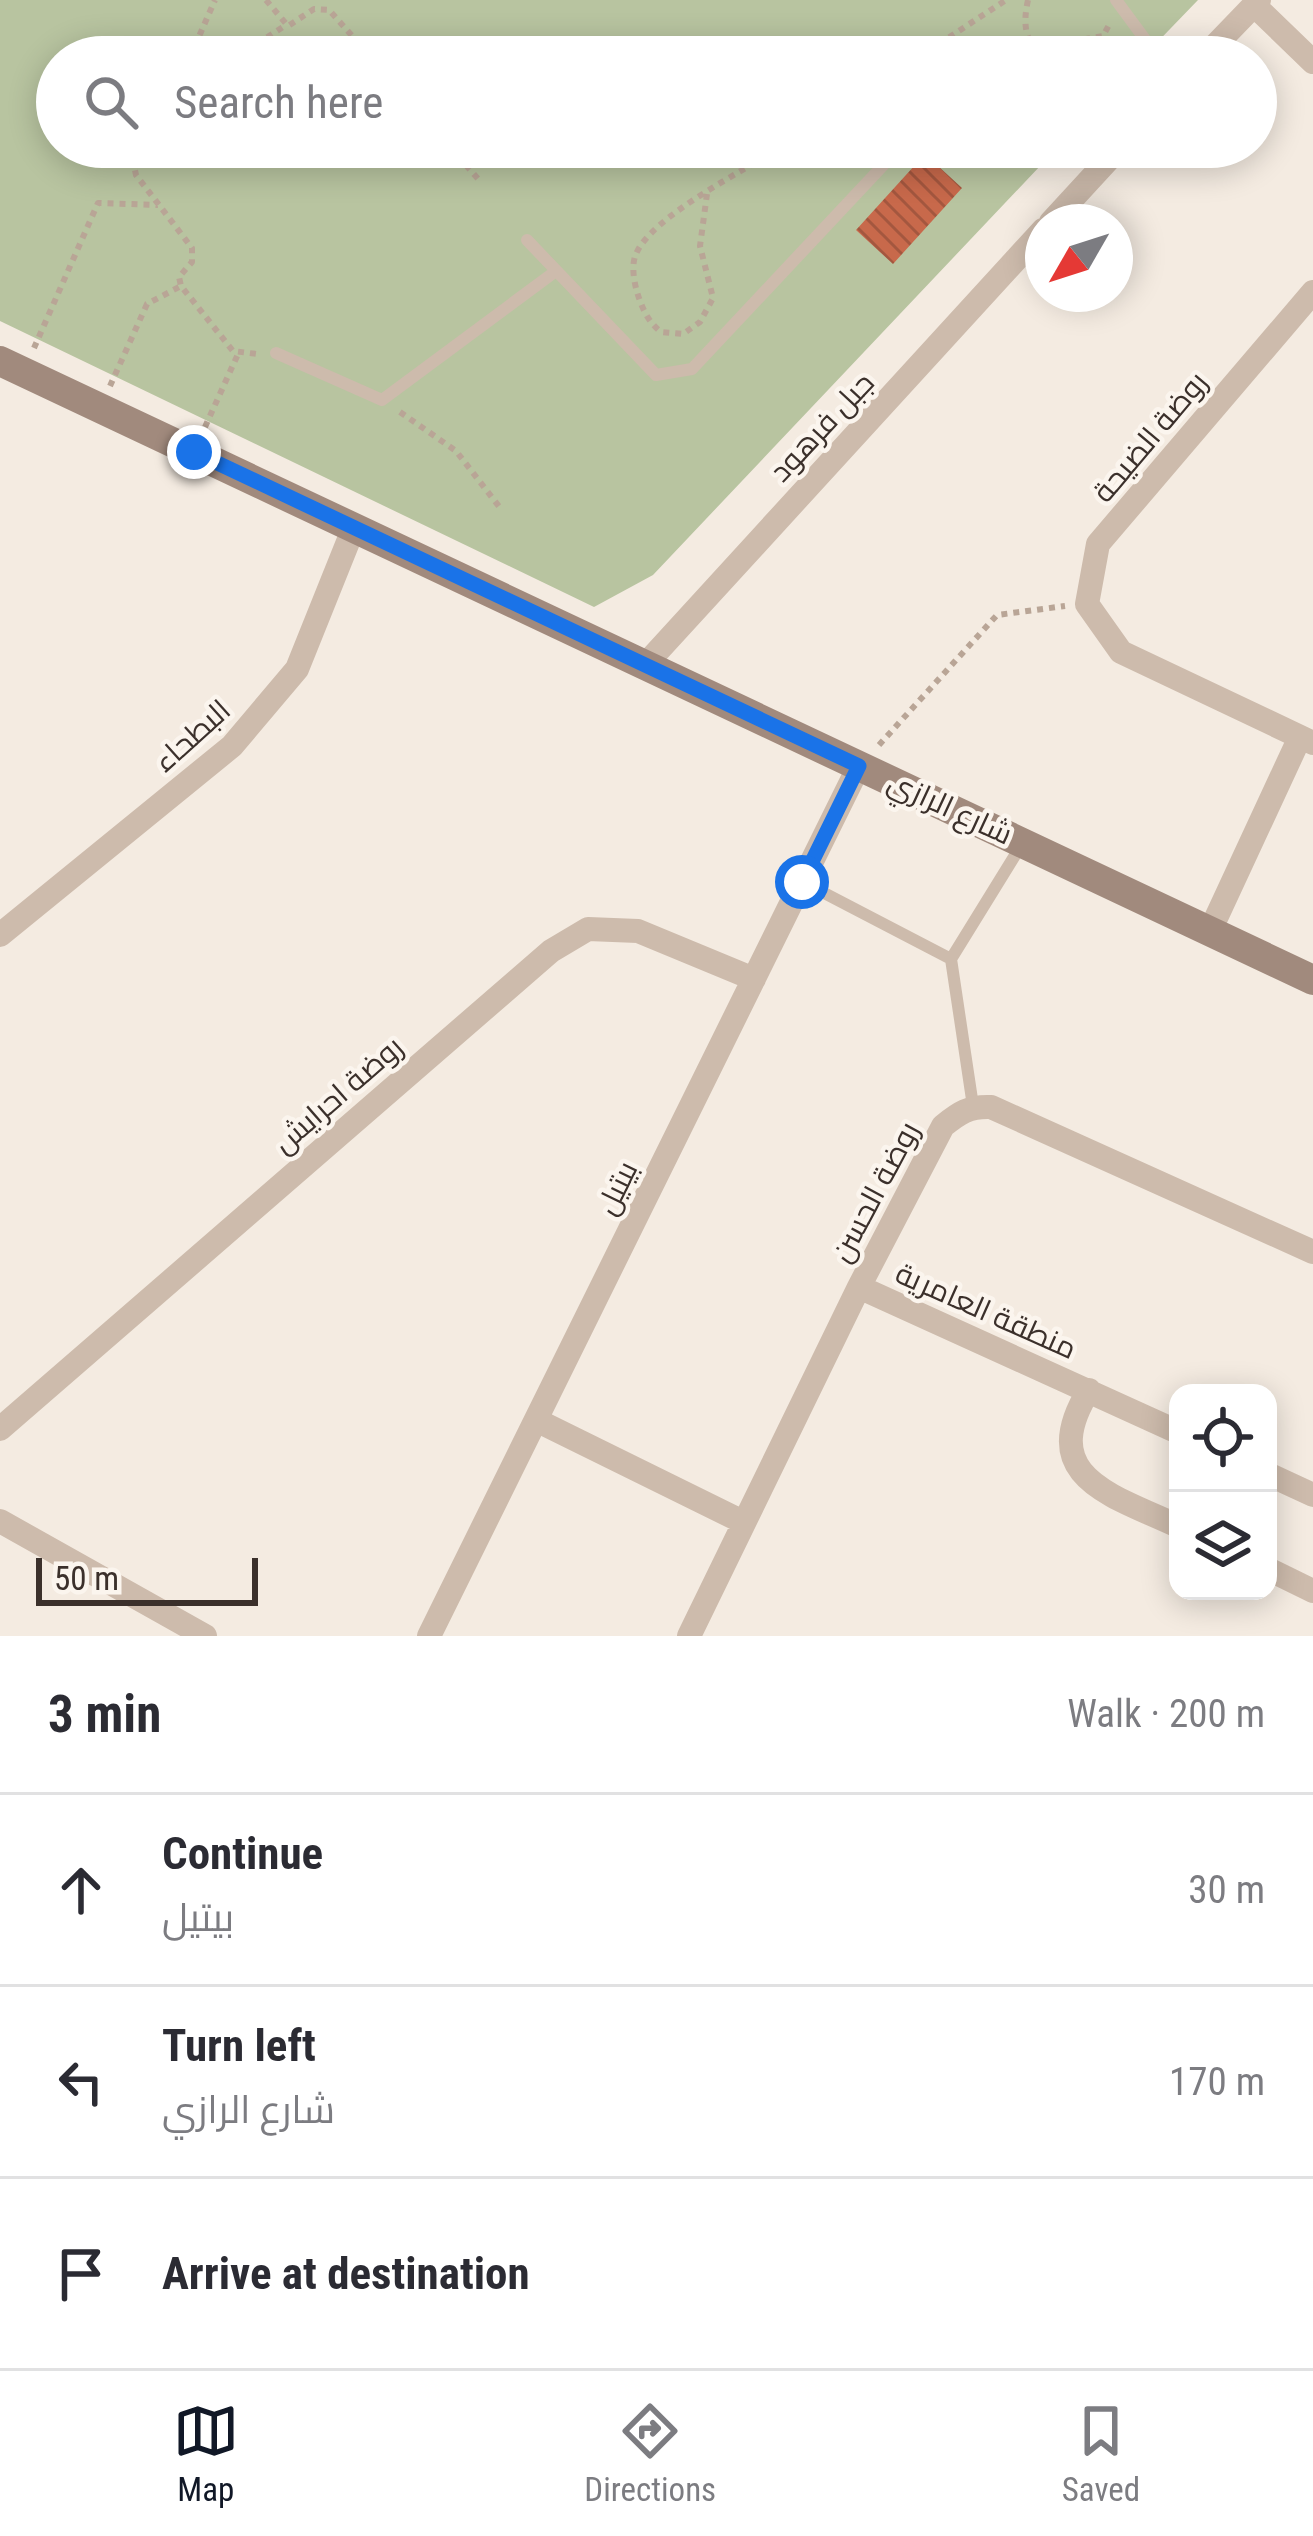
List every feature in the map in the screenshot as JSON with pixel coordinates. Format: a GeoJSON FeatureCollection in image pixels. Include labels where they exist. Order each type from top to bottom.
{"type":"FeatureCollection","features":[{"type":"Feature","properties":{"kind":"street"},"geometry":{"type":"LineString","coordinates":[[1224,36],[1256,3],[1313,62]]}},
{"type":"Feature","properties":{"kind":"street"},"geometry":{"type":"LineString","coordinates":[[1068,204],[1101,168]]}},
{"type":"Feature","properties":{"kind":"street","name":"جبل فرهود"},"geometry":{"type":"LineString","coordinates":[[645,665],[1025,250]]}},
{"type":"Feature","properties":{"kind":"street","name":"روضة الضيحة"},"geometry":{"type":"LineString","coordinates":[[1087,604],[1098,544],[1313,292]]}},
{"type":"Feature","properties":{"kind":"street","name":"شارع الرازي"},"geometry":{"type":"LineString","coordinates":[[12,366],[1313,980]]}},
{"type":"Feature","properties":{"kind":"street","name":"البطحاء"},"geometry":{"type":"LineString","coordinates":[[0,935],[232,746],[297,669],[354,527]]}},
{"type":"Feature","properties":{"kind":"street"},"geometry":{"type":"LineString","coordinates":[[1087,604],[1121,652],[1307,740],[1210,931]]}},
{"type":"Feature","properties":{"kind":"street","name":"بيتيل"},"geometry":{"type":"LineString","coordinates":[[429,1636],[859,766]]}},
{"type":"Feature","properties":{"kind":"street","name":"روضة احرايش"},"geometry":{"type":"LineString","coordinates":[[0,1429],[550,950],[588,929],[638,931],[754,980]]}},
{"type":"Feature","properties":{"kind":"street"},"geometry":{"type":"LineString","coordinates":[[973,1106],[991,1107],[1313,1252]]}},
{"type":"Feature","properties":{"kind":"street","name":"روضة الحسن"},"geometry":{"type":"LineString","coordinates":[[689,1636],[943,1126],[973,1106]]}},
{"type":"Feature","properties":{"kind":"street","name":"منطقة العامرية"},"geometry":{"type":"LineString","coordinates":[[859,1287],[1169,1428]]}},
{"type":"Feature","properties":{"kind":"street","name":"منطقة العامرية"},"geometry":{"type":"LineString","coordinates":[[1089,1390],[1071,1419],[1070,1444],[1076,1464],[1095,1487],[1169,1522]]}},
{"type":"Feature","properties":{"kind":"street"},"geometry":{"type":"LineString","coordinates":[[536,1420],[743,1522]]}},
{"type":"Feature","properties":{"kind":"street"},"geometry":{"type":"LineString","coordinates":[[1277,1478],[1313,1495]]}},
{"type":"Feature","properties":{"kind":"street"},"geometry":{"type":"LineString","coordinates":[[0,1521],[205,1636]]}},
{"type":"Feature","properties":{"kind":"street"},"geometry":{"type":"LineString","coordinates":[[1277,1573],[1313,1591]]}},
{"type":"Feature","properties":{"kind":"lane"},"geometry":{"type":"LineString","coordinates":[[1116,0],[1142,36]]}},
{"type":"Feature","properties":{"kind":"lane"},"geometry":{"type":"LineString","coordinates":[[527,240],[656,375],[692,368],[881,168]]}},
{"type":"Feature","properties":{"kind":"lane"},"geometry":{"type":"LineString","coordinates":[[276,353],[382,400],[556,271]]}},
{"type":"Feature","properties":{"kind":"lane"},"geometry":{"type":"LineString","coordinates":[[973,1106],[951,959],[1023,843]]}},
{"type":"Feature","properties":{"kind":"lane"},"geometry":{"type":"LineString","coordinates":[[802,882],[951,959]]}},
{"type":"Feature","properties":{"kind":"path"},"geometry":{"type":"LineString","coordinates":[[199,36],[215,0]]}},
{"type":"Feature","properties":{"kind":"path"},"geometry":{"type":"LineString","coordinates":[[266,0],[286,25]]}},
{"type":"Feature","properties":{"kind":"path"},"geometry":{"type":"LineString","coordinates":[[951,36],[1006,0]]}},
{"type":"Feature","properties":{"kind":"path"},"geometry":{"type":"LineString","coordinates":[[1027,36],[1028,0]]}},
{"type":"Feature","properties":{"kind":"path"},"geometry":{"type":"LineString","coordinates":[[269,36],[314,9],[324,8],[351,36]]}},
{"type":"Feature","properties":{"kind":"path"},"geometry":{"type":"LineString","coordinates":[[1103,36],[1108,30],[1107,15]]}},
{"type":"Feature","properties":{"kind":"path"},"geometry":{"type":"LineString","coordinates":[[134,168],[192,248],[191,262],[179,277],[181,286],[238,354]]}},
{"type":"Feature","properties":{"kind":"path"},"geometry":{"type":"LineString","coordinates":[[468,168],[479,180]]}},
{"type":"Feature","properties":{"kind":"path"},"geometry":{"type":"LineString","coordinates":[[707,194],[700,246],[713,298],[700,322],[683,334],[661,332],[652,326],[638,295],[635,256],[661,223],[707,194],[748,168]]}},
{"type":"Feature","properties":{"kind":"path"},"geometry":{"type":"LineString","coordinates":[[12,366],[98,203],[158,205]]}},
{"type":"Feature","properties":{"kind":"path"},"geometry":{"type":"LineString","coordinates":[[100,407],[147,304],[181,286]]}},
{"type":"Feature","properties":{"kind":"path"},"geometry":{"type":"LineString","coordinates":[[238,354],[276,353]]}},
{"type":"Feature","properties":{"kind":"path"},"geometry":{"type":"LineString","coordinates":[[194,452],[238,354]]}},
{"type":"Feature","properties":{"kind":"path"},"geometry":{"type":"LineString","coordinates":[[382,400],[456,451],[501,509]]}},
{"type":"Feature","properties":{"kind":"path"},"geometry":{"type":"LineString","coordinates":[[859,766],[997,615],[1087,604]]}},
{"type":"Feature","properties":{"kind":"green space"},"geometry":{"type":"Polygon","coordinates":[[[0,0],[1198,0],[1163,36],[36,36],[36,168],[1038,168],[653,575],[594,607],[0,321],[0,0]]]}},
{"type":"Feature","properties":{"kind":"building"},"geometry":{"type":"Polygon","coordinates":[[[912,168],[940,168],[962,188],[893,264],[856,230],[912,168]]]}},
{"type":"Feature","properties":{"kind":"route"},"geometry":{"type":"LineString","coordinates":[[194,452],[859,766],[802,882]]}}]}
